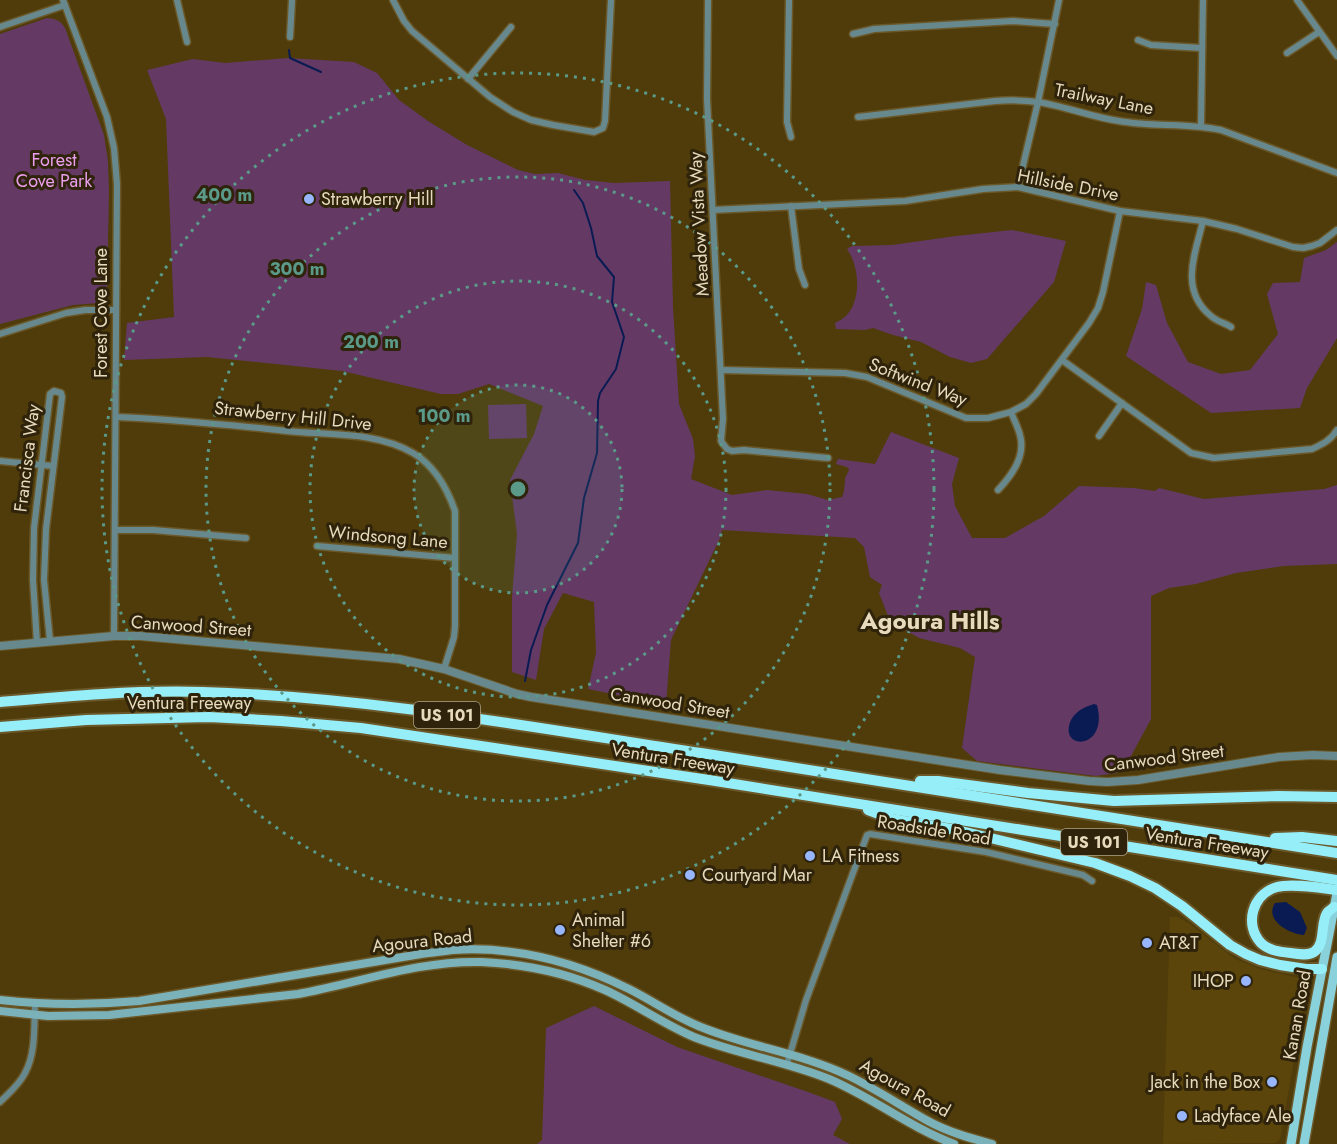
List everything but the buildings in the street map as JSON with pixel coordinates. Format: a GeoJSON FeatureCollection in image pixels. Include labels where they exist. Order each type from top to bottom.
{"type":"FeatureCollection","features":[{"type":"Feature","properties":{"kind":"highway","name":"Ventura Freeway"},"geometry":{"type":"LineString","coordinates":[[0,702],[118,693],[201,692],[365,704],[890,782],[1337,853]]}},
{"type":"Feature","properties":{"kind":"highway","name":"Ventura Freeway"},"geometry":{"type":"LineString","coordinates":[[0,727],[86,720],[209,717],[361,728],[1337,880]]}},
{"type":"Feature","properties":{"kind":"highway"},"geometry":{"type":"LineString","coordinates":[[890,782],[938,781],[1114,801],[1278,796],[1337,797]]}},
{"type":"Feature","properties":{"kind":"highway"},"geometry":{"type":"LineString","coordinates":[[851,803],[892,819],[957,830],[1104,866],[1155,888],[1182,906],[1230,945],[1246,954],[1280,965],[1322,969]]}},
{"type":"Feature","properties":{"kind":"highway"},"geometry":{"type":"LineString","coordinates":[[1255,840],[1302,837],[1337,841]]}},
{"type":"Feature","properties":{"kind":"highway"},"geometry":{"type":"LineString","coordinates":[[1290,886],[1336,897],[1326,914],[1320,944],[1312,953],[1273,950],[1262,944],[1252,926],[1254,906],[1266,892],[1276,887],[1290,886]]}},
{"type":"Feature","properties":{"kind":"main road","name":"Kanan Road"},"geometry":{"type":"LineString","coordinates":[[1291,1144],[1336,897]]}},
{"type":"Feature","properties":{"kind":"main road","name":"Agoura Road"},"geometry":{"type":"LineString","coordinates":[[0,1000],[94,1004],[143,1000],[454,950],[510,952],[551,960],[592,972],[630,990],[671,1014],[706,1029],[808,1060],[849,1076],[949,1131],[992,1144]]}},
{"type":"Feature","properties":{"kind":"main road","name":"Kanan Road"},"geometry":{"type":"LineString","coordinates":[[1304,1144],[1337,957]]}},
{"type":"Feature","properties":{"kind":"main road"},"geometry":{"type":"LineString","coordinates":[[385,960],[386,973]]}},
{"type":"Feature","properties":{"kind":"main road","name":"Agoura Road"},"geometry":{"type":"LineString","coordinates":[[0,1011],[81,1016],[144,1012],[298,994],[386,973],[443,964],[481,962],[527,967],[569,976],[606,990],[670,1026],[695,1037],[822,1076],[865,1096],[917,1128],[954,1144]]}},
{"type":"Feature","properties":{"kind":"main road"},"geometry":{"type":"LineString","coordinates":[[1322,969],[1336,970]]}},
{"type":"Feature","properties":{"kind":"main road"},"geometry":{"type":"LineString","coordinates":[[143,1000],[144,1012]]}},
{"type":"Feature","properties":{"kind":"street"},"geometry":{"type":"LineString","coordinates":[[177,0],[187,42]]}},
{"type":"Feature","properties":{"kind":"street"},"geometry":{"type":"LineString","coordinates":[[290,37],[292,0]]}},
{"type":"Feature","properties":{"kind":"street"},"geometry":{"type":"LineString","coordinates":[[393,0],[412,31],[499,103],[531,120],[594,132],[603,128],[605,121],[611,0]]}},
{"type":"Feature","properties":{"kind":"street","name":"Meadow Vista Way"},"geometry":{"type":"LineString","coordinates":[[708,0],[707,99],[721,370],[722,441],[724,446],[732,451],[744,450],[828,458]]}},
{"type":"Feature","properties":{"kind":"street"},"geometry":{"type":"LineString","coordinates":[[789,0],[787,122],[791,137]]}},
{"type":"Feature","properties":{"kind":"street"},"geometry":{"type":"LineString","coordinates":[[1018,187],[1059,0]]}},
{"type":"Feature","properties":{"kind":"street"},"geometry":{"type":"LineString","coordinates":[[1201,126],[1203,0]]}},
{"type":"Feature","properties":{"kind":"street"},"geometry":{"type":"LineString","coordinates":[[1297,0],[1337,57]]}},
{"type":"Feature","properties":{"kind":"street"},"geometry":{"type":"LineString","coordinates":[[0,27],[64,2]]}},
{"type":"Feature","properties":{"kind":"street","name":"Forest Cove Lane"},"geometry":{"type":"LineString","coordinates":[[64,2],[107,117],[114,148],[117,184],[114,636]]}},
{"type":"Feature","properties":{"kind":"street"},"geometry":{"type":"LineString","coordinates":[[853,34],[874,29],[1013,21],[1055,24]]}},
{"type":"Feature","properties":{"kind":"street"},"geometry":{"type":"LineString","coordinates":[[468,79],[511,27]]}},
{"type":"Feature","properties":{"kind":"street"},"geometry":{"type":"LineString","coordinates":[[1287,53],[1319,32]]}},
{"type":"Feature","properties":{"kind":"street"},"geometry":{"type":"LineString","coordinates":[[1138,40],[1151,45],[1202,48]]}},
{"type":"Feature","properties":{"kind":"street","name":"Trailway Lane"},"geometry":{"type":"LineString","coordinates":[[858,117],[995,101],[1038,102],[1117,121],[1201,126],[1221,130],[1337,173]]}},
{"type":"Feature","properties":{"kind":"street","name":"Hillside Drive"},"geometry":{"type":"LineString","coordinates":[[713,210],[905,201],[982,189],[1018,187],[1120,211],[1203,221],[1237,229],[1293,248],[1303,248],[1320,243],[1337,230]]}},
{"type":"Feature","properties":{"kind":"street"},"geometry":{"type":"LineString","coordinates":[[791,206],[799,268],[805,285]]}},
{"type":"Feature","properties":{"kind":"street","name":"Softwind Way"},"geometry":{"type":"LineString","coordinates":[[721,370],[855,374],[966,418],[988,418],[1011,412],[1026,404],[1036,394],[1098,308],[1120,211]]}},
{"type":"Feature","properties":{"kind":"street"},"geometry":{"type":"LineString","coordinates":[[1203,221],[1191,274],[1192,287],[1197,300],[1212,317],[1231,327]]}},
{"type":"Feature","properties":{"kind":"street"},"geometry":{"type":"LineString","coordinates":[[0,333],[66,313],[85,310],[116,310]]}},
{"type":"Feature","properties":{"kind":"street"},"geometry":{"type":"LineString","coordinates":[[1062,360],[1191,453],[1214,458],[1312,449],[1324,444],[1333,437],[1337,430]]}},
{"type":"Feature","properties":{"kind":"street","name":"Francisca Way"},"geometry":{"type":"LineString","coordinates":[[37,643],[33,580],[34,528],[50,394],[57,392],[61,393],[62,397],[46,528],[44,580],[50,641]]}},
{"type":"Feature","properties":{"kind":"street"},"geometry":{"type":"LineString","coordinates":[[1099,436],[1122,403]]}},
{"type":"Feature","properties":{"kind":"street"},"geometry":{"type":"LineString","coordinates":[[998,490],[1014,471],[1020,458],[1022,443],[1011,412]]}},
{"type":"Feature","properties":{"kind":"street","name":"Strawberry Hill Drive"},"geometry":{"type":"LineString","coordinates":[[116,417],[166,418],[349,435],[372,438],[416,454],[439,477],[455,511],[454,637],[444,669]]}},
{"type":"Feature","properties":{"kind":"street"},"geometry":{"type":"LineString","coordinates":[[0,461],[53,466]]}},
{"type":"Feature","properties":{"kind":"street"},"geometry":{"type":"LineString","coordinates":[[34,528],[46,528]]}},
{"type":"Feature","properties":{"kind":"street"},"geometry":{"type":"LineString","coordinates":[[115,530],[246,538]]}},
{"type":"Feature","properties":{"kind":"street","name":"Windsong Lane"},"geometry":{"type":"LineString","coordinates":[[317,546],[455,558]]}},
{"type":"Feature","properties":{"kind":"street"},"geometry":{"type":"LineString","coordinates":[[33,580],[44,580]]}},
{"type":"Feature","properties":{"kind":"street","name":"Canwood Street"},"geometry":{"type":"LineString","coordinates":[[0,646],[114,636],[163,638],[399,659],[444,669],[531,697],[969,766],[1069,779],[1107,782],[1138,780],[1279,757],[1337,756]]}},
{"type":"Feature","properties":{"kind":"street","name":"Roadside Road"},"geometry":{"type":"LineString","coordinates":[[787,1064],[806,1000],[867,835],[986,852],[1083,875],[1092,880]]}},
{"type":"Feature","properties":{"kind":"street"},"geometry":{"type":"LineString","coordinates":[[0,1102],[26,1073],[30,1062],[33,1046],[34,1003]]}},
{"type":"Feature","properties":{"kind":"shaded area"},"geometry":{"type":"Polygon","coordinates":[[[1094,704],[1097,705],[1099,720],[1096,731],[1090,738],[1076,741],[1071,737],[1069,730],[1071,720],[1075,714],[1094,704]]]}},
{"type":"Feature","properties":{"kind":"shaded area"},"geometry":{"type":"Polygon","coordinates":[[[1286,902],[1300,912],[1307,928],[1304,935],[1285,929],[1275,920],[1272,909],[1275,903],[1286,902]]]}},
{"type":"Feature","properties":{"kind":"shaded area"},"geometry":{"type":"Polygon","coordinates":[[[1170,917],[1177,917],[1190,924],[1235,959],[1260,969],[1299,978],[1304,982],[1306,992],[1280,1139],[1275,1143],[1163,1144],[1170,917]]]}},
{"type":"Feature","properties":{"kind":"green space","name":"Forest Cove Park"},"geometry":{"type":"Polygon","coordinates":[[[47,18],[58,20],[65,28],[104,135],[109,192],[106,298],[99,303],[73,305],[0,324],[0,34],[47,18]]]}},
{"type":"Feature","properties":{"kind":"green space"},"geometry":{"type":"Polygon","coordinates":[[[288,58],[354,62],[377,73],[399,100],[428,121],[467,145],[518,170],[535,174],[558,173],[585,180],[614,183],[670,181],[673,307],[679,404],[693,439],[695,456],[691,479],[732,495],[767,490],[807,494],[828,500],[842,497],[849,469],[836,464],[838,459],[875,464],[891,432],[959,458],[952,484],[955,506],[972,538],[1005,538],[1044,516],[1079,486],[1155,491],[1159,488],[1204,499],[1324,489],[1337,485],[1337,564],[1284,566],[1236,573],[1196,584],[1169,588],[1151,596],[1151,719],[1125,767],[1116,773],[1096,776],[977,761],[962,748],[975,657],[960,648],[919,638],[890,621],[879,593],[882,585],[870,577],[864,547],[855,538],[722,530],[671,640],[666,705],[588,689],[596,653],[594,602],[563,593],[544,629],[536,680],[512,672],[512,597],[517,534],[510,480],[534,434],[543,406],[489,384],[458,394],[441,394],[342,371],[207,357],[124,360],[127,323],[174,317],[166,119],[147,70],[193,59],[225,63],[288,58]]]}},
{"type":"Feature","properties":{"kind":"green space"},"geometry":{"type":"Polygon","coordinates":[[[1012,230],[1066,241],[1054,282],[987,359],[971,363],[950,357],[921,342],[873,328],[836,329],[835,323],[846,316],[852,308],[857,291],[854,264],[847,249],[852,246],[892,245],[1012,230]]]}},
{"type":"Feature","properties":{"kind":"green space"},"geometry":{"type":"Polygon","coordinates":[[[1337,242],[1337,338],[1307,388],[1300,408],[1211,413],[1126,356],[1142,309],[1146,282],[1156,285],[1167,323],[1188,362],[1221,374],[1250,370],[1278,334],[1267,294],[1273,283],[1300,282],[1304,258],[1326,250],[1337,242]]]}},
{"type":"Feature","properties":{"kind":"green space"},"geometry":{"type":"Polygon","coordinates":[[[526,404],[527,438],[489,439],[488,405],[526,404]]]}},
{"type":"Feature","properties":{"kind":"green space"},"geometry":{"type":"Polygon","coordinates":[[[594,1006],[677,1047],[835,1102],[842,1119],[833,1135],[850,1144],[537,1144],[542,1140],[546,1028],[594,1006]]]}},
{"type":"Feature","properties":{"kind":"waterway"},"geometry":{"type":"LineString","coordinates":[[289,50],[290,58],[321,72]]}},
{"type":"Feature","properties":{"kind":"waterway"},"geometry":{"type":"LineString","coordinates":[[525,681],[531,650],[547,605],[578,543],[584,498],[597,453],[598,401],[600,393],[616,369],[624,337],[612,302],[614,277],[597,256],[583,203],[574,190]]}},
{"type":"Feature","properties":{"kind":"place","name":"Strawberry Hill"},"geometry":{"type":"Point","coordinates":[309,199]}},
{"type":"Feature","properties":{"kind":"place","name":"LA Fitness"},"geometry":{"type":"Point","coordinates":[810,856]}},
{"type":"Feature","properties":{"kind":"place","name":"Courtyard Mar"},"geometry":{"type":"Point","coordinates":[690,875]}},
{"type":"Feature","properties":{"kind":"place","name":"Animal Shelter #6"},"geometry":{"type":"Point","coordinates":[560,930]}},
{"type":"Feature","properties":{"kind":"place","name":"AT&T"},"geometry":{"type":"Point","coordinates":[1147,943]}},
{"type":"Feature","properties":{"kind":"place","name":"IHOP"},"geometry":{"type":"Point","coordinates":[1246,981]}},
{"type":"Feature","properties":{"kind":"place","name":"Jack in the Box"},"geometry":{"type":"Point","coordinates":[1272,1082]}},
{"type":"Feature","properties":{"kind":"place","name":"Ladyface Ale"},"geometry":{"type":"Point","coordinates":[1182,1116]}},
{"type":"Feature","properties":{"kind":"district","name":"Agoura Hills"},"geometry":{"type":"Point","coordinates":[930,621]}}]}
